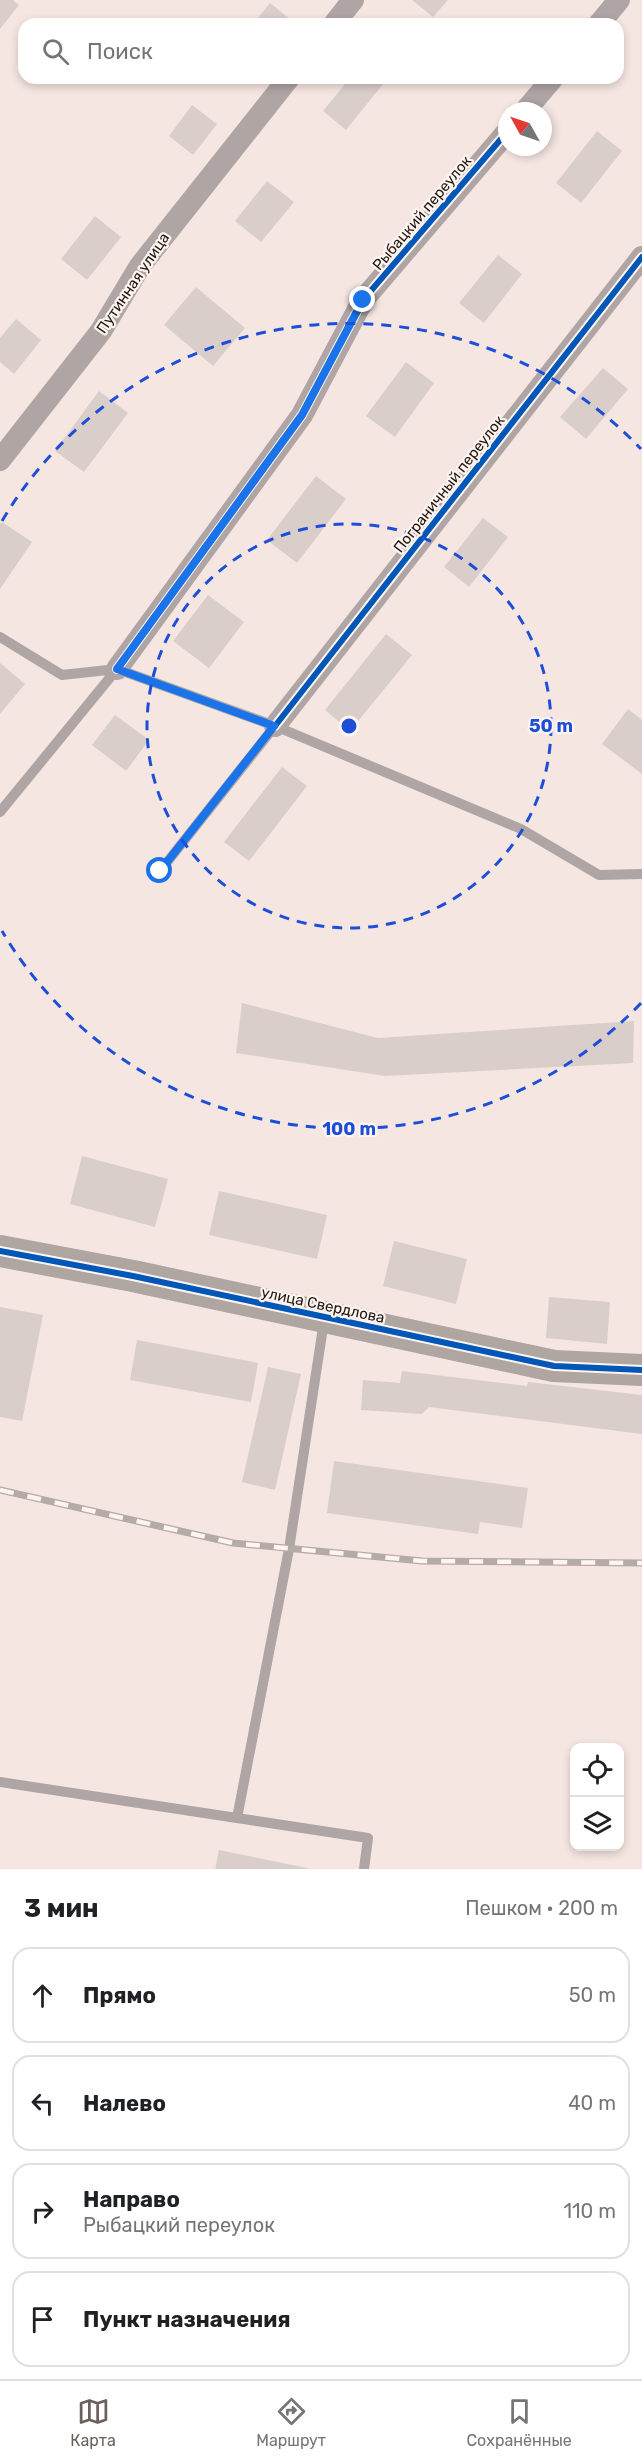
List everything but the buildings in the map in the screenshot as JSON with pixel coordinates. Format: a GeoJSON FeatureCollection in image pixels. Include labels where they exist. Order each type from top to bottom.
{"type":"FeatureCollection","features":[{"type":"Feature","properties":{"kind":"street"},"geometry":{"type":"LineString","coordinates":[[339,18],[353,0]]}},
{"type":"Feature","properties":{"kind":"street"},"geometry":{"type":"LineString","coordinates":[[604,18],[619,0]]}},
{"type":"Feature","properties":{"kind":"street","name":"Путинная улица"},"geometry":{"type":"LineString","coordinates":[[0,460],[101,331],[140,266],[284,84]]}},
{"type":"Feature","properties":{"kind":"street"},"geometry":{"type":"LineString","coordinates":[[533,102],[548,84]]}},
{"type":"Feature","properties":{"kind":"street","name":"Рыбацкий переулок"},"geometry":{"type":"LineString","coordinates":[[117,669],[302,415],[363,300],[498,142]]}},
{"type":"Feature","properties":{"kind":"street","name":"Пограничный переулок"},"geometry":{"type":"LineString","coordinates":[[274,726],[642,257]]}},
{"type":"Feature","properties":{"kind":"street","name":"улица Свердлова"},"geometry":{"type":"LineString","coordinates":[[0,1251],[554,1366],[642,1370]]}},
{"type":"Feature","properties":{"kind":"lane"},"geometry":{"type":"LineString","coordinates":[[0,637],[62,675],[117,669],[274,726],[521,829],[599,875],[642,874]]}},
{"type":"Feature","properties":{"kind":"lane"},"geometry":{"type":"LineString","coordinates":[[0,812],[117,669]]}},
{"type":"Feature","properties":{"kind":"lane"},"geometry":{"type":"LineString","coordinates":[[160,871],[274,726]]}},
{"type":"Feature","properties":{"kind":"lane"},"geometry":{"type":"LineString","coordinates":[[237,1818],[289,1549],[325,1317]]}},
{"type":"Feature","properties":{"kind":"lane"},"geometry":{"type":"LineString","coordinates":[[0,1782],[368,1838],[364,1869]]}},
{"type":"Feature","properties":{"kind":"railway"},"geometry":{"type":"LineString","coordinates":[[0,1490],[233,1543],[422,1561],[642,1563]]}},
{"type":"Feature","properties":{"kind":"cycle path"},"geometry":{"type":"LineString","coordinates":[[117,669],[302,415],[363,300],[498,142]]}},
{"type":"Feature","properties":{"kind":"cycle path"},"geometry":{"type":"LineString","coordinates":[[275,726],[642,257]]}},
{"type":"Feature","properties":{"kind":"cycle path"},"geometry":{"type":"LineString","coordinates":[[0,1251],[133,1276],[554,1366],[642,1370]]}},
{"type":"Feature","properties":{"kind":"route"},"geometry":{"type":"LineString","coordinates":[[160,871],[274,726],[117,669],[302,415],[363,300]]}}]}
